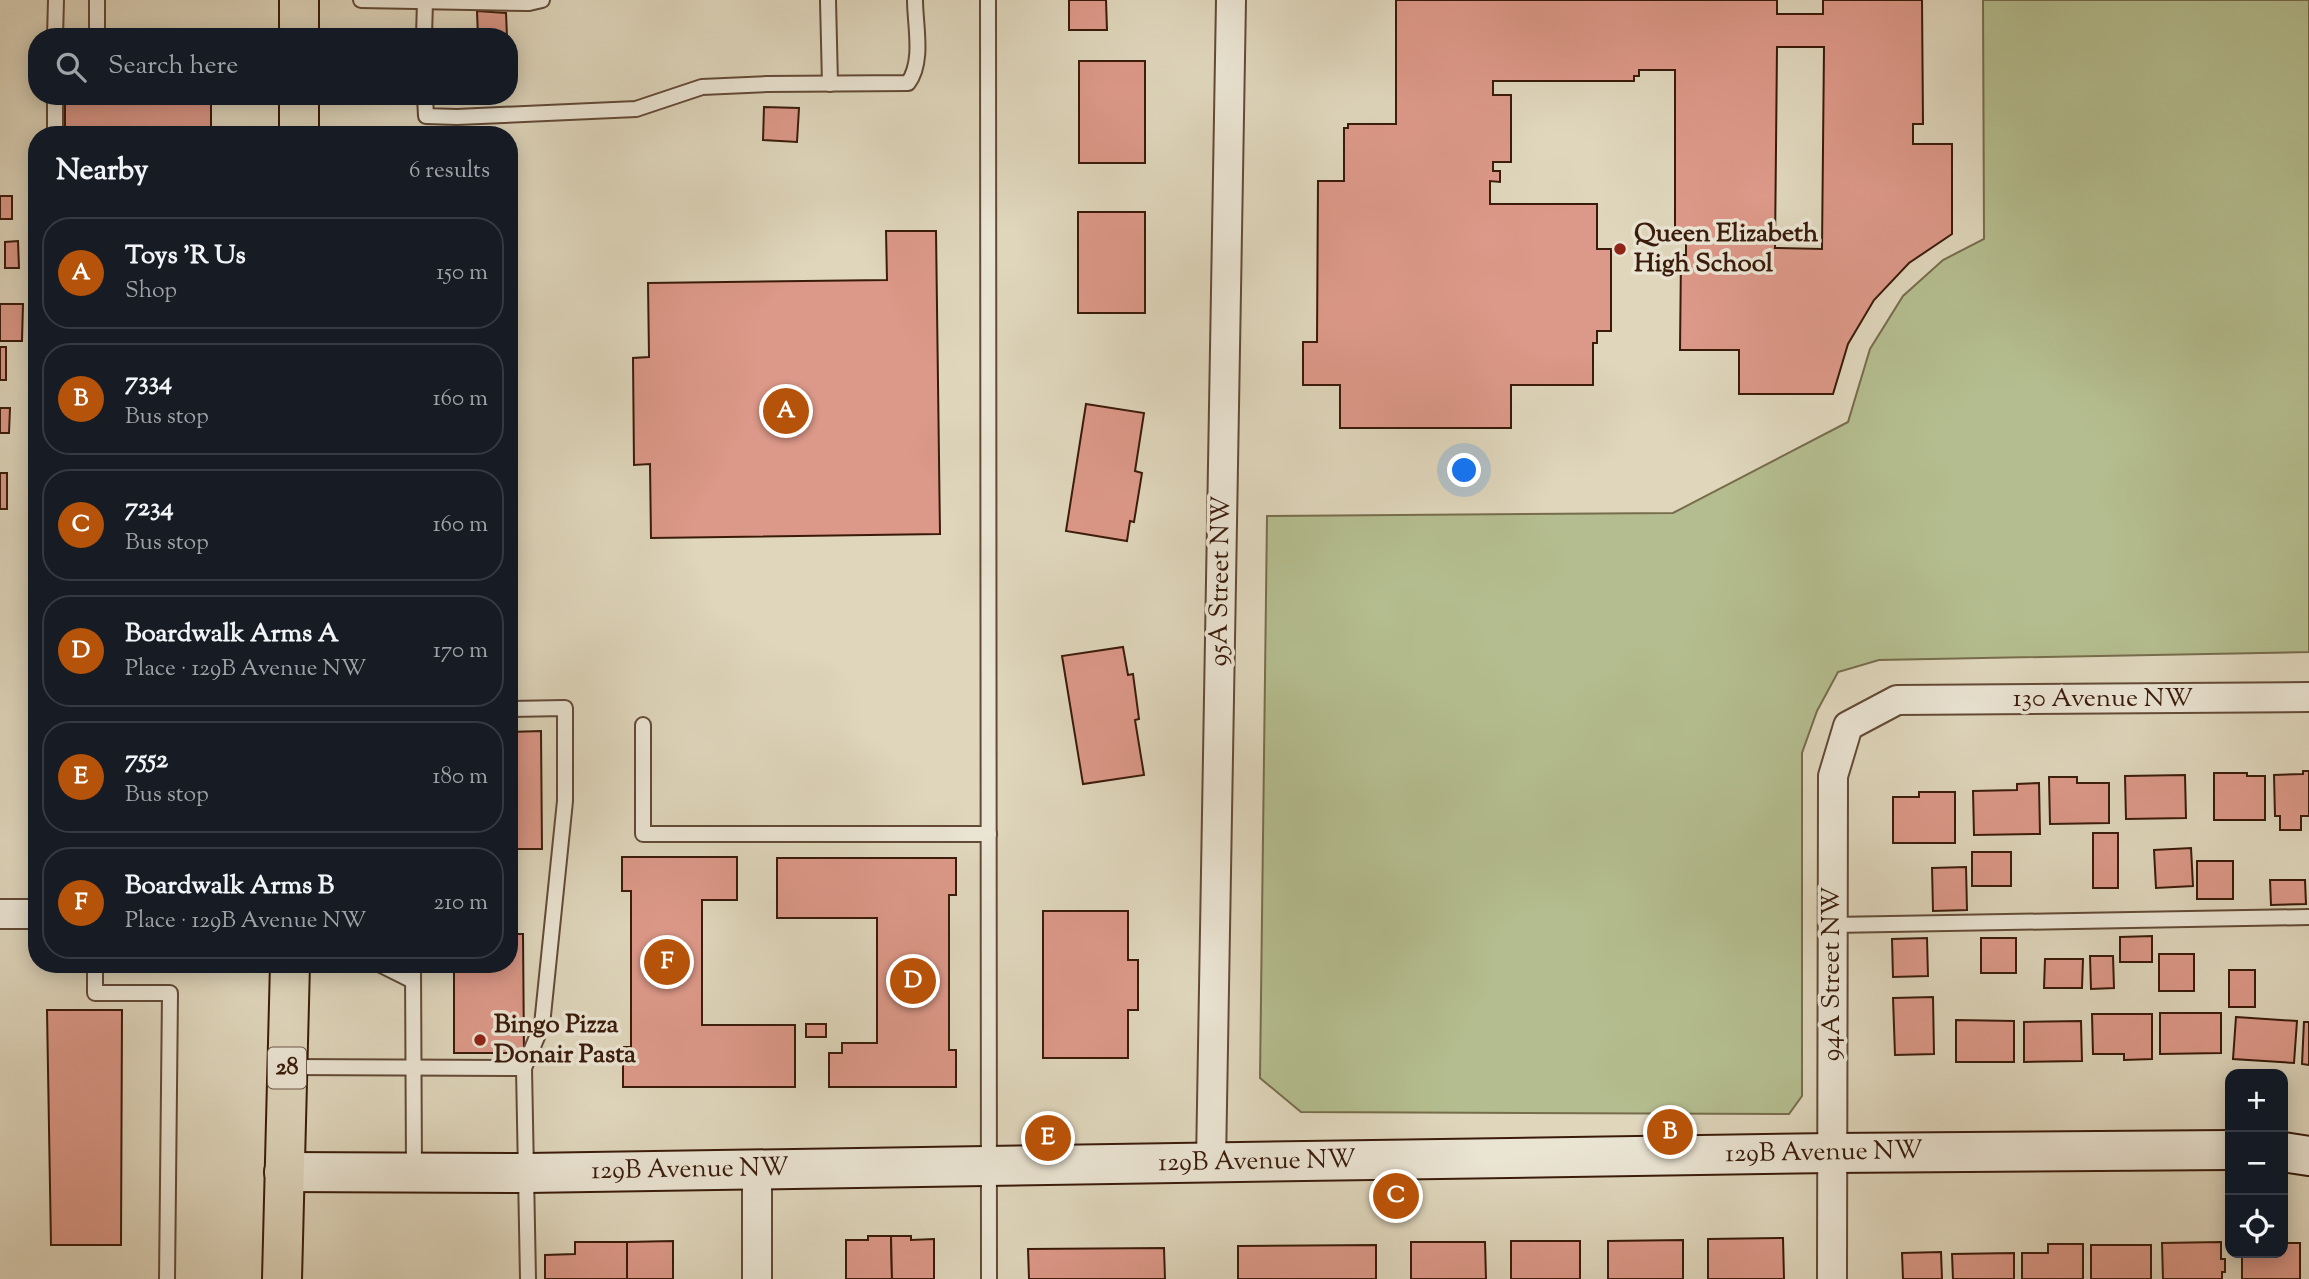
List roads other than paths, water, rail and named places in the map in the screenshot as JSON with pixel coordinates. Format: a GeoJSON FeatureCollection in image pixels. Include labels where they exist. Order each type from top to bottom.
{"type":"FeatureCollection","features":[{"type":"Feature","properties":{"kind":"main road"},"geometry":{"type":"LineString","coordinates":[[299,0],[299,28]]}},
{"type":"Feature","properties":{"kind":"main road"},"geometry":{"type":"LineString","coordinates":[[299,105],[299,126]]}},
{"type":"Feature","properties":{"kind":"main road","name":"28"},"geometry":{"type":"LineString","coordinates":[[284,1172],[290,973]]}},
{"type":"Feature","properties":{"kind":"main road"},"geometry":{"type":"LineString","coordinates":[[282,1279],[284,1172]]}},
{"type":"Feature","properties":{"kind":"street","name":"95A Street NW"},"geometry":{"type":"LineString","coordinates":[[1211,1163],[1231,0]]}},
{"type":"Feature","properties":{"kind":"street","name":"130 Avenue NW"},"geometry":{"type":"LineString","coordinates":[[1897,700],[2309,697]]}},
{"type":"Feature","properties":{"kind":"street","name":"94A Street NW"},"geometry":{"type":"LineString","coordinates":[[1832,1279],[1833,776],[1848,726],[1897,700]]}},
{"type":"Feature","properties":{"kind":"street"},"geometry":{"type":"LineString","coordinates":[[0,914],[28,914]]}},
{"type":"Feature","properties":{"kind":"street","name":"129B Avenue NW"},"geometry":{"type":"LineString","coordinates":[[284,1172],[527,1173],[1832,1153],[2225,1150]]}},
{"type":"Feature","properties":{"kind":"street"},"geometry":{"type":"LineString","coordinates":[[2288,1153],[2309,1156]]}},
{"type":"Feature","properties":{"kind":"street"},"geometry":{"type":"LineString","coordinates":[[757,1169],[757,1279]]}},
{"type":"Feature","properties":{"kind":"lane"},"geometry":{"type":"LineString","coordinates":[[55,0],[55,28]]}},
{"type":"Feature","properties":{"kind":"lane"},"geometry":{"type":"LineString","coordinates":[[97,0],[97,28]]}},
{"type":"Feature","properties":{"kind":"lane"},"geometry":{"type":"LineString","coordinates":[[360,0],[542,0]]}},
{"type":"Feature","properties":{"kind":"lane"},"geometry":{"type":"LineString","coordinates":[[828,0],[830,84]]}},
{"type":"Feature","properties":{"kind":"lane"},"geometry":{"type":"LineString","coordinates":[[425,105],[426,116],[457,117],[636,109],[702,87],[908,83],[914,74],[916,57],[915,0]]}},
{"type":"Feature","properties":{"kind":"lane"},"geometry":{"type":"LineString","coordinates":[[988,0],[989,1279]]}},
{"type":"Feature","properties":{"kind":"lane"},"geometry":{"type":"LineString","coordinates":[[424,1],[424,28]]}},
{"type":"Feature","properties":{"kind":"lane"},"geometry":{"type":"LineString","coordinates":[[55,105],[55,126]]}},
{"type":"Feature","properties":{"kind":"lane"},"geometry":{"type":"LineString","coordinates":[[518,709],[565,708],[565,801],[542,1025],[524,1068],[528,1279]]}},
{"type":"Feature","properties":{"kind":"lane"},"geometry":{"type":"LineString","coordinates":[[643,725],[643,834],[989,834]]}},
{"type":"Feature","properties":{"kind":"lane"},"geometry":{"type":"LineString","coordinates":[[1832,925],[2309,917]]}},
{"type":"Feature","properties":{"kind":"lane"},"geometry":{"type":"LineString","coordinates":[[95,973],[96,993],[170,993],[167,1279]]}},
{"type":"Feature","properties":{"kind":"lane"},"geometry":{"type":"LineString","coordinates":[[397,973],[413,981]]}},
{"type":"Feature","properties":{"kind":"lane"},"geometry":{"type":"LineString","coordinates":[[413,973],[414,1172]]}},
{"type":"Feature","properties":{"kind":"lane"},"geometry":{"type":"LineString","coordinates":[[287,1067],[524,1068]]}},
{"type":"Feature","properties":{"kind":"place","name":"Queen Elizabeth High School"},"geometry":{"type":"Point","coordinates":[1620,249]}},
{"type":"Feature","properties":{"kind":"place","name":"Toys 'R Us"},"geometry":{"type":"Point","coordinates":[786,411]}},
{"type":"Feature","properties":{"kind":"place","name":"Boardwalk Arms B"},"geometry":{"type":"Point","coordinates":[667,962]}},
{"type":"Feature","properties":{"kind":"place","name":"Boardwalk Arms A"},"geometry":{"type":"Point","coordinates":[913,981]}},
{"type":"Feature","properties":{"kind":"place","name":"Bingo Pizza Donair Pasta"},"geometry":{"type":"Point","coordinates":[480,1040]}},
{"type":"Feature","properties":{"kind":"place","name":"7334"},"geometry":{"type":"Point","coordinates":[1670,1132]}},
{"type":"Feature","properties":{"kind":"place","name":"7552"},"geometry":{"type":"Point","coordinates":[1048,1138]}},
{"type":"Feature","properties":{"kind":"place","name":"7234"},"geometry":{"type":"Point","coordinates":[1396,1196]}}]}
